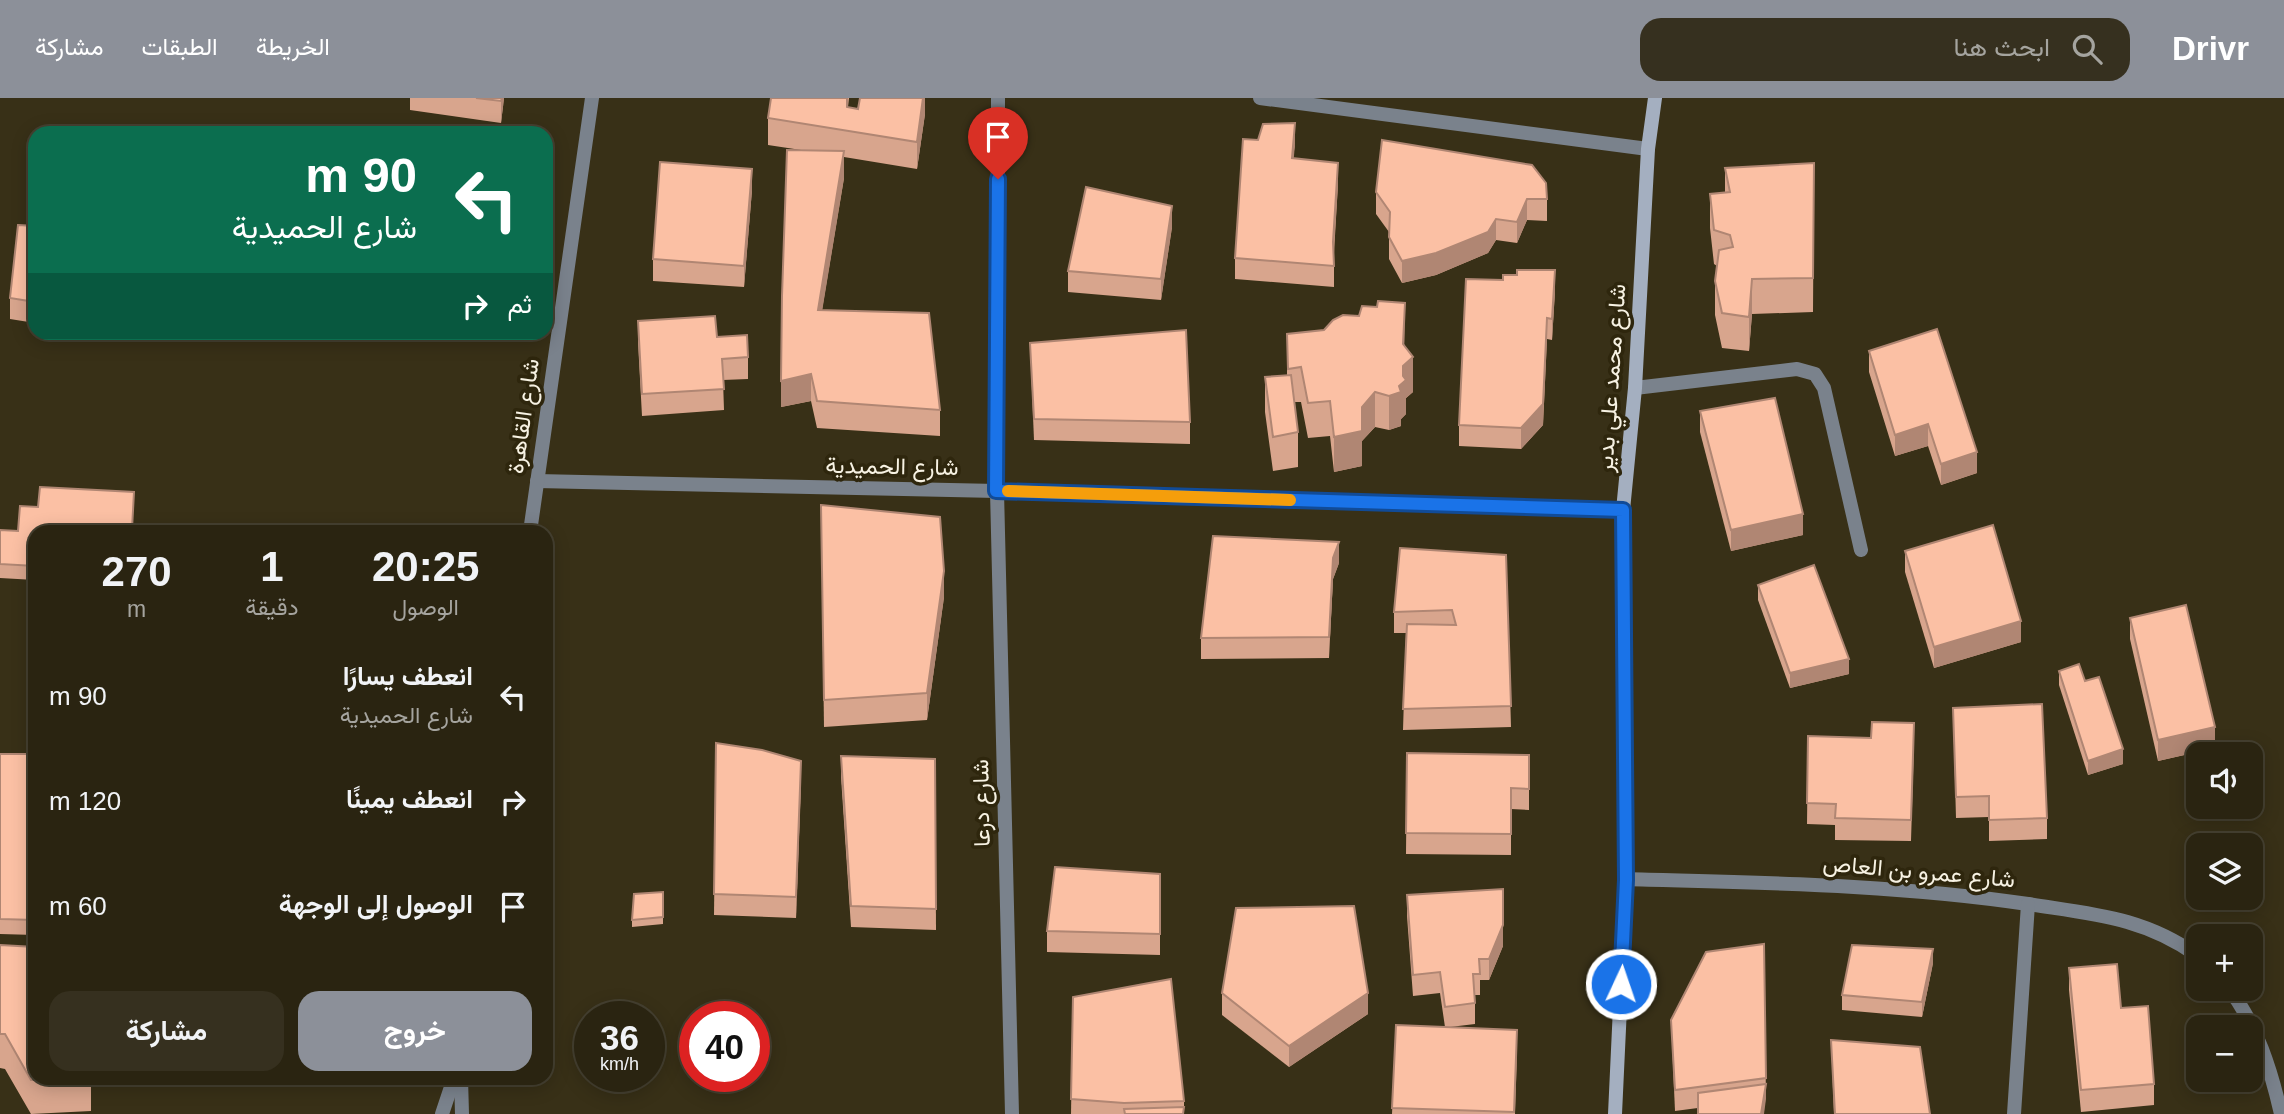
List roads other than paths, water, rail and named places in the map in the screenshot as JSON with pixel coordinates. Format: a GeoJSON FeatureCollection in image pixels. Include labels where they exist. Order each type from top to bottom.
{"type":"FeatureCollection","features":[{"type":"Feature","properties":{"kind":"street","name":"شارع القاهرة"},"geometry":{"type":"LineString","coordinates":[[531,525],[592,98]]}},
{"type":"Feature","properties":{"kind":"street","name":"شارع درعا"},"geometry":{"type":"LineString","coordinates":[[998,98],[996,491],[1012,1114]]}},
{"type":"Feature","properties":{"kind":"street"},"geometry":{"type":"LineString","coordinates":[[1260,98],[1648,149]]}},
{"type":"Feature","properties":{"kind":"street","name":"شارع محمد علي بدير"},"geometry":{"type":"LineString","coordinates":[[1615,1114],[1626,880],[1623,510],[1635,388],[1648,149],[1655,98]]}},
{"type":"Feature","properties":{"kind":"street"},"geometry":{"type":"LineString","coordinates":[[1635,388],[1797,369],[1815,374],[1824,388],[1861,550]]}},
{"type":"Feature","properties":{"kind":"street","name":"شارع الحميدية"},"geometry":{"type":"LineString","coordinates":[[537,481],[996,491],[1623,510]]}},
{"type":"Feature","properties":{"kind":"street","name":"شارع عمرو بن العاص"},"geometry":{"type":"LineString","coordinates":[[1626,880],[1910,889],[2121,919],[2152,929],[2186,947]]}},
{"type":"Feature","properties":{"kind":"street"},"geometry":{"type":"LineString","coordinates":[[2014,1114],[2028,904]]}},
{"type":"Feature","properties":{"kind":"street"},"geometry":{"type":"LineString","coordinates":[[2235,1001],[2253,1030],[2270,1068],[2281,1114]]}},
{"type":"Feature","properties":{"kind":"street"},"geometry":{"type":"LineString","coordinates":[[442,1114],[452,1085]]}},
{"type":"Feature","properties":{"kind":"street"},"geometry":{"type":"LineString","coordinates":[[461,1085],[463,1114]]}}]}
